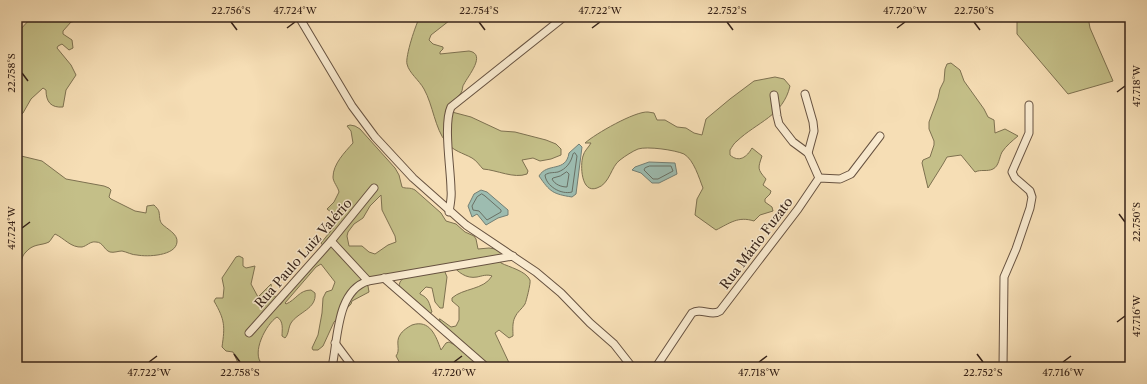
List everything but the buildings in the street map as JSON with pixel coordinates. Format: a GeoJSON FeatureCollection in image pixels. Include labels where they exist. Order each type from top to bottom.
{"type":"FeatureCollection","features":[{"type":"Feature","properties":{"kind":"street"},"geometry":{"type":"LineString","coordinates":[[299,17],[352,106],[375,137],[413,178],[449,212],[536,272],[561,293],[590,324],[614,344],[632,367]]}},
{"type":"Feature","properties":{"kind":"street"},"geometry":{"type":"LineString","coordinates":[[449,212],[452,192],[448,151],[449,116],[452,107],[564,17]]}},
{"type":"Feature","properties":{"kind":"street"},"geometry":{"type":"LineString","coordinates":[[805,94],[814,131],[808,153]]}},
{"type":"Feature","properties":{"kind":"street"},"geometry":{"type":"LineString","coordinates":[[774,95],[779,124],[793,142],[808,153],[819,178],[840,179],[851,174],[880,136]]}},
{"type":"Feature","properties":{"kind":"street"},"geometry":{"type":"LineString","coordinates":[[1003,367],[1004,277],[1016,249],[1030,208],[1032,197],[1030,191],[1015,178],[1012,172],[1029,133],[1029,105]]}},
{"type":"Feature","properties":{"kind":"street","name":"Rua Mário Fuzato"},"geometry":{"type":"LineString","coordinates":[[656,367],[692,313],[696,311],[714,314],[720,311],[798,209],[819,178]]}},
{"type":"Feature","properties":{"kind":"street","name":"Rua Paulo Luiz Valério"},"geometry":{"type":"LineString","coordinates":[[249,333],[331,241],[374,188]]}},
{"type":"Feature","properties":{"kind":"street"},"geometry":{"type":"LineString","coordinates":[[331,241],[368,281]]}},
{"type":"Feature","properties":{"kind":"street"},"geometry":{"type":"LineString","coordinates":[[332,367],[335,343],[346,300],[360,283],[513,256]]}},
{"type":"Feature","properties":{"kind":"street"},"geometry":{"type":"LineString","coordinates":[[384,278],[486,367]]}},
{"type":"Feature","properties":{"kind":"street"},"geometry":{"type":"LineString","coordinates":[[335,343],[353,367]]}},
{"type":"Feature","properties":{"kind":"shaded area"},"geometry":{"type":"Polygon","coordinates":[[[32,17],[97,17],[71,22],[63,31],[63,34],[72,40],[73,48],[69,50],[62,44],[57,48],[71,65],[76,75],[66,90],[63,107],[52,105],[48,101],[46,90],[43,88],[31,99],[23,113],[17,119],[17,33],[32,17]]]}},
{"type":"Feature","properties":{"kind":"shaded area"},"geometry":{"type":"Polygon","coordinates":[[[420,17],[454,17],[431,35],[429,40],[433,44],[443,47],[440,54],[469,51],[474,53],[476,56],[475,66],[463,85],[461,93],[450,104],[452,112],[471,117],[501,131],[515,132],[546,140],[556,144],[561,149],[561,155],[540,161],[533,158],[522,160],[528,171],[527,174],[511,175],[483,169],[473,159],[455,150],[449,145],[442,137],[424,89],[407,64],[411,40],[420,17]]]}},
{"type":"Feature","properties":{"kind":"shaded area"},"geometry":{"type":"Polygon","coordinates":[[[1017,17],[1088,17],[1090,28],[1113,81],[1068,94],[1017,34],[1017,17]]]}},
{"type":"Feature","properties":{"kind":"shaded area"},"geometry":{"type":"Polygon","coordinates":[[[951,63],[960,70],[964,81],[988,117],[994,120],[995,133],[1005,129],[1018,136],[1002,152],[997,166],[991,170],[975,172],[961,155],[947,157],[928,188],[922,163],[923,160],[930,157],[934,145],[929,129],[929,122],[944,81],[945,69],[947,64],[951,63]]]}},
{"type":"Feature","properties":{"kind":"shaded area"},"geometry":{"type":"Polygon","coordinates":[[[775,77],[784,79],[790,86],[782,105],[768,118],[745,134],[733,145],[730,150],[730,155],[737,159],[740,159],[748,154],[752,148],[762,156],[759,168],[766,179],[763,185],[771,191],[765,199],[765,202],[772,207],[773,211],[760,215],[754,221],[743,219],[730,223],[716,230],[695,215],[697,199],[703,188],[691,160],[684,154],[668,150],[654,148],[638,149],[627,155],[614,166],[608,179],[601,186],[592,189],[585,183],[582,172],[582,160],[584,152],[591,143],[585,143],[606,129],[634,115],[649,112],[654,113],[657,120],[665,120],[677,127],[686,128],[694,133],[702,135],[706,119],[730,99],[754,81],[775,77]]]}},
{"type":"Feature","properties":{"kind":"shaded area"},"geometry":{"type":"Polygon","coordinates":[[[347,126],[355,126],[360,129],[395,168],[399,175],[402,187],[415,190],[441,213],[446,221],[456,224],[465,232],[474,236],[478,249],[489,248],[508,251],[500,260],[501,263],[525,274],[528,277],[530,282],[525,304],[514,319],[513,336],[509,338],[499,330],[495,333],[511,367],[402,367],[396,356],[398,351],[398,340],[401,334],[412,325],[423,324],[428,327],[437,339],[441,350],[446,343],[449,342],[465,350],[442,325],[439,319],[451,327],[456,326],[459,320],[459,307],[452,301],[452,298],[462,292],[484,284],[492,276],[486,275],[469,277],[452,265],[440,267],[445,272],[447,277],[443,308],[440,308],[435,302],[432,288],[426,287],[420,293],[429,303],[432,312],[429,314],[400,292],[400,282],[410,273],[361,279],[360,282],[368,286],[369,292],[352,301],[334,322],[323,346],[318,350],[313,350],[312,348],[318,335],[323,298],[326,292],[332,290],[335,282],[321,264],[316,267],[285,303],[286,304],[289,302],[300,293],[311,290],[315,293],[315,298],[310,307],[294,319],[285,338],[282,336],[282,323],[277,317],[268,326],[261,339],[258,353],[259,359],[262,364],[274,367],[239,367],[233,352],[226,351],[222,347],[224,334],[223,323],[214,301],[216,298],[223,298],[224,288],[222,278],[236,257],[239,256],[243,258],[243,266],[246,268],[255,266],[251,284],[258,297],[271,284],[272,291],[280,305],[309,269],[324,247],[321,243],[334,227],[339,218],[327,209],[334,202],[339,192],[333,179],[335,167],[346,150],[353,143],[351,131],[347,126]],[[381,195],[370,206],[363,218],[354,224],[348,232],[347,236],[349,246],[362,246],[369,252],[375,254],[388,245],[396,242],[395,236],[382,210],[381,195]]]}},
{"type":"Feature","properties":{"kind":"shaded area"},"geometry":{"type":"Polygon","coordinates":[[[17,155],[42,161],[66,179],[109,188],[111,190],[109,197],[111,199],[135,211],[146,213],[147,206],[154,205],[159,211],[162,224],[172,232],[177,239],[175,247],[167,253],[142,256],[133,255],[122,251],[110,252],[98,242],[92,242],[82,247],[74,246],[55,234],[49,242],[34,246],[28,250],[23,255],[20,266],[17,270],[17,155]]]}},
{"type":"Feature","properties":{"kind":"water"},"geometry":{"type":"Polygon","coordinates":[[[579,144],[582,147],[576,194],[572,197],[560,195],[549,189],[539,176],[547,169],[564,163],[569,153],[579,144]]]}},
{"type":"Feature","properties":{"kind":"water"},"geometry":{"type":"Polygon","coordinates":[[[649,162],[675,163],[677,174],[659,183],[652,183],[641,173],[632,170],[635,167],[649,162]]]}},
{"type":"Feature","properties":{"kind":"water"},"geometry":{"type":"Polygon","coordinates":[[[481,190],[487,192],[508,210],[508,215],[498,218],[486,225],[477,214],[472,217],[468,206],[474,194],[481,190]]]}}]}
